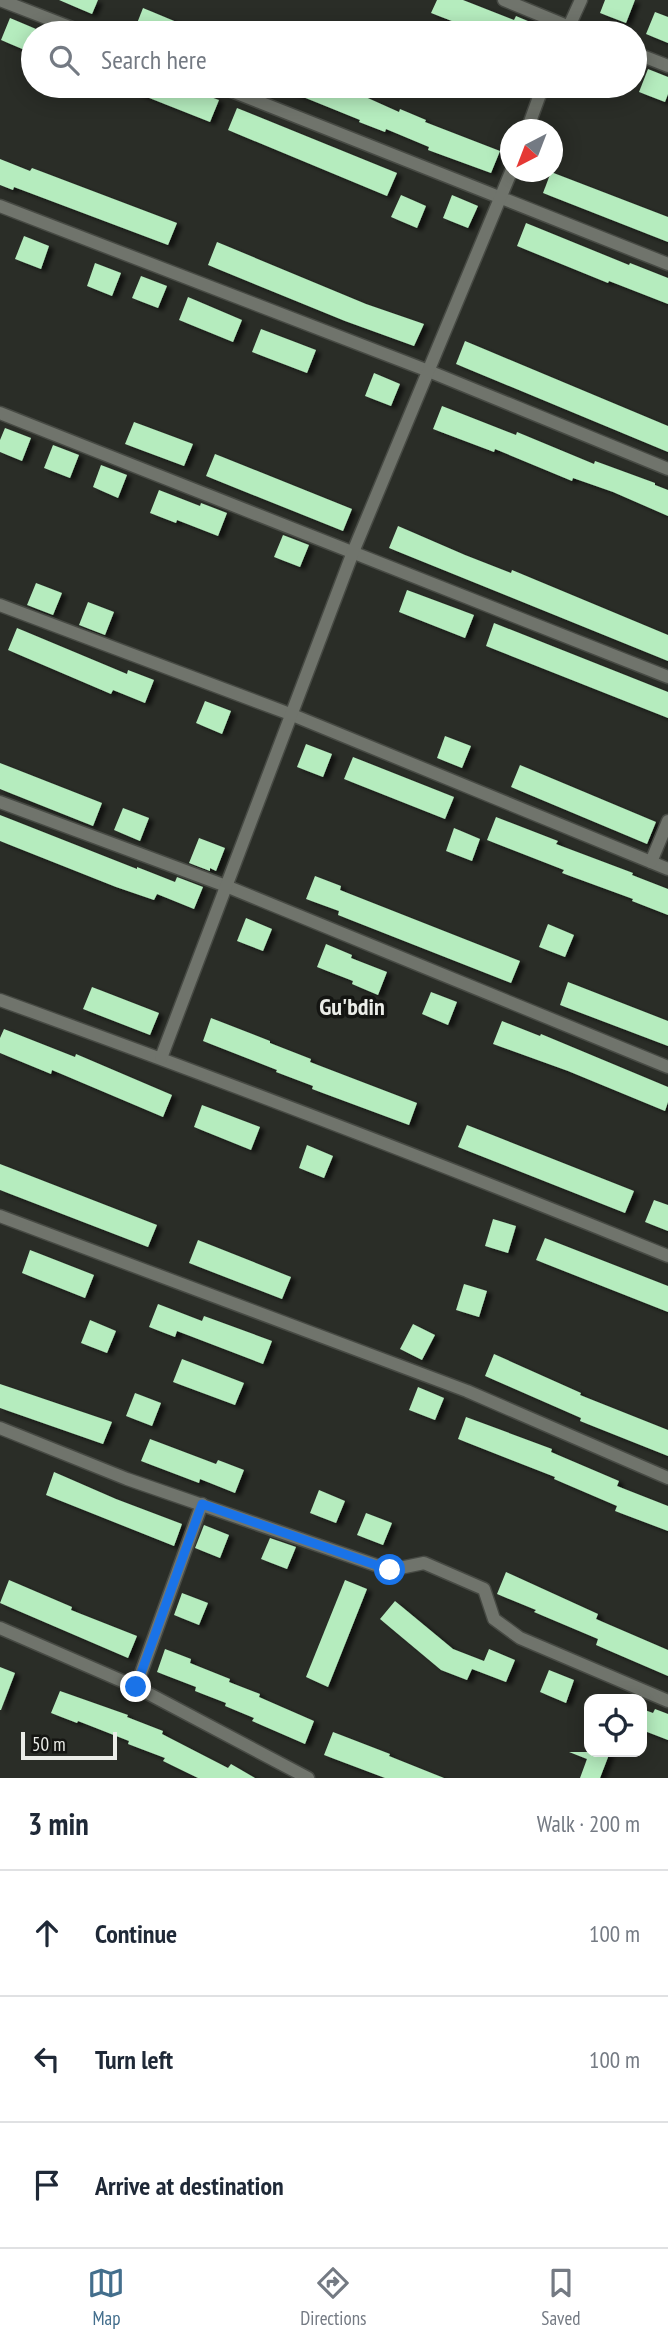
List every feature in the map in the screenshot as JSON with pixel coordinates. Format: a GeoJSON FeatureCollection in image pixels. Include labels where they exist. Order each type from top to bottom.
{"type":"FeatureCollection","features":[{"type":"Feature","properties":{"kind":"street"},"geometry":{"type":"LineString","coordinates":[[0,0],[54,21]]}},
{"type":"Feature","properties":{"kind":"street"},"geometry":{"type":"LineString","coordinates":[[504,0],[548,21]]}},
{"type":"Feature","properties":{"kind":"street"},"geometry":{"type":"LineString","coordinates":[[571,21],[581,0]]}},
{"type":"Feature","properties":{"kind":"street"},"geometry":{"type":"LineString","coordinates":[[647,58],[668,66]]}},
{"type":"Feature","properties":{"kind":"street"},"geometry":{"type":"LineString","coordinates":[[250,98],[668,264]]}},
{"type":"Feature","properties":{"kind":"street"},"geometry":{"type":"LineString","coordinates":[[531,119],[539,98]]}},
{"type":"Feature","properties":{"kind":"street"},"geometry":{"type":"LineString","coordinates":[[161,1058],[353,552],[426,370],[507,182]]}},
{"type":"Feature","properties":{"kind":"street"},"geometry":{"type":"LineString","coordinates":[[0,206],[426,370],[668,469]]}},
{"type":"Feature","properties":{"kind":"street"},"geometry":{"type":"LineString","coordinates":[[0,413],[668,677]]}},
{"type":"Feature","properties":{"kind":"street"},"geometry":{"type":"LineString","coordinates":[[0,606],[290,714],[668,870]]}},
{"type":"Feature","properties":{"kind":"street"},"geometry":{"type":"LineString","coordinates":[[0,802],[226,886],[668,1067]]}},
{"type":"Feature","properties":{"kind":"street"},"geometry":{"type":"LineString","coordinates":[[651,862],[668,821]]}},
{"type":"Feature","properties":{"kind":"street"},"geometry":{"type":"LineString","coordinates":[[0,1000],[161,1058],[668,1256]]}},
{"type":"Feature","properties":{"kind":"street"},"geometry":{"type":"LineString","coordinates":[[0,1216],[467,1391],[668,1478]]}},
{"type":"Feature","properties":{"kind":"street"},"geometry":{"type":"LineString","coordinates":[[0,1428],[127,1479],[390,1570],[424,1563],[484,1590],[494,1619],[520,1638],[668,1701]]}},
{"type":"Feature","properties":{"kind":"street"},"geometry":{"type":"LineString","coordinates":[[136,1687],[202,1504]]}},
{"type":"Feature","properties":{"kind":"street"},"geometry":{"type":"LineString","coordinates":[[0,1628],[136,1687],[308,1778]]}},
{"type":"Feature","properties":{"kind":"building"},"geometry":{"type":"Polygon","coordinates":[[[59,0],[98,0],[92,14],[59,0]]]}},
{"type":"Feature","properties":{"kind":"building"},"geometry":{"type":"Polygon","coordinates":[[[437,0],[463,0],[514,20],[516,16],[528,21],[452,21],[431,13],[437,0]]]}},
{"type":"Feature","properties":{"kind":"building"},"geometry":{"type":"Polygon","coordinates":[[[605,0],[635,0],[627,21],[600,13],[605,0]]]}},
{"type":"Feature","properties":{"kind":"building"},"geometry":{"type":"Polygon","coordinates":[[[143,8],[174,21],[138,21],[143,8]]]}},
{"type":"Feature","properties":{"kind":"building"},"geometry":{"type":"Polygon","coordinates":[[[655,12],[668,17],[668,43],[647,34],[655,12]]]}},
{"type":"Feature","properties":{"kind":"building"},"geometry":{"type":"Polygon","coordinates":[[[10,18],[21,23],[21,48],[1,40],[10,18]]]}},
{"type":"Feature","properties":{"kind":"building"},"geometry":{"type":"Polygon","coordinates":[[[648,69],[668,77],[665,102],[647,95],[648,69]]]}},
{"type":"Feature","properties":{"kind":"building"},"geometry":{"type":"Polygon","coordinates":[[[149,98],[219,100],[210,122],[149,98]]]}},
{"type":"Feature","properties":{"kind":"building"},"geometry":{"type":"Polygon","coordinates":[[[306,98],[368,98],[500,151],[491,173],[428,150],[429,147],[386,129],[385,132],[359,122],[360,120],[306,98]]]}},
{"type":"Feature","properties":{"kind":"building"},"geometry":{"type":"Polygon","coordinates":[[[237,108],[397,173],[387,196],[228,130],[237,108]]]}},
{"type":"Feature","properties":{"kind":"building"},"geometry":{"type":"Polygon","coordinates":[[[0,159],[30,171],[32,168],[177,223],[168,245],[14,187],[13,190],[0,185],[0,159]]]}},
{"type":"Feature","properties":{"kind":"building"},"geometry":{"type":"Polygon","coordinates":[[[563,177],[668,217],[668,242],[543,193],[547,182],[563,182],[563,177]]]}},
{"type":"Feature","properties":{"kind":"building"},"geometry":{"type":"Polygon","coordinates":[[[401,195],[426,206],[417,228],[391,217],[401,195]]]}},
{"type":"Feature","properties":{"kind":"building"},"geometry":{"type":"Polygon","coordinates":[[[452,195],[478,206],[468,228],[443,218],[452,195]]]}},
{"type":"Feature","properties":{"kind":"building"},"geometry":{"type":"Polygon","coordinates":[[[526,223],[668,278],[668,304],[517,246],[526,223]]]}},
{"type":"Feature","properties":{"kind":"building"},"geometry":{"type":"Polygon","coordinates":[[[24,236],[49,246],[41,269],[15,259],[24,236]]]}},
{"type":"Feature","properties":{"kind":"building"},"geometry":{"type":"Polygon","coordinates":[[[217,242],[366,304],[424,324],[414,346],[208,265],[217,242]]]}},
{"type":"Feature","properties":{"kind":"building"},"geometry":{"type":"Polygon","coordinates":[[[95,263],[121,273],[112,296],[87,286],[95,263]]]}},
{"type":"Feature","properties":{"kind":"building"},"geometry":{"type":"Polygon","coordinates":[[[141,276],[167,286],[158,308],[132,298],[141,276]]]}},
{"type":"Feature","properties":{"kind":"building"},"geometry":{"type":"Polygon","coordinates":[[[188,297],[242,320],[233,342],[179,320],[188,297]]]}},
{"type":"Feature","properties":{"kind":"building"},"geometry":{"type":"Polygon","coordinates":[[[261,329],[316,350],[307,373],[252,352],[261,329]]]}},
{"type":"Feature","properties":{"kind":"building"},"geometry":{"type":"Polygon","coordinates":[[[465,341],[668,426],[668,452],[456,364],[465,341]]]}},
{"type":"Feature","properties":{"kind":"building"},"geometry":{"type":"Polygon","coordinates":[[[374,373],[400,384],[391,406],[365,396],[374,373]]]}},
{"type":"Feature","properties":{"kind":"building"},"geometry":{"type":"Polygon","coordinates":[[[442,406],[516,435],[517,432],[594,464],[595,461],[655,483],[668,490],[668,516],[613,492],[573,478],[572,481],[495,449],[494,452],[433,429],[442,406]]]}},
{"type":"Feature","properties":{"kind":"building"},"geometry":{"type":"Polygon","coordinates":[[[134,422],[193,444],[184,466],[125,444],[134,422]]]}},
{"type":"Feature","properties":{"kind":"building"},"geometry":{"type":"Polygon","coordinates":[[[5,428],[31,438],[22,461],[0,452],[0,440],[5,428]]]}},
{"type":"Feature","properties":{"kind":"building"},"geometry":{"type":"Polygon","coordinates":[[[53,445],[79,455],[70,478],[44,468],[53,445]]]}},
{"type":"Feature","properties":{"kind":"building"},"geometry":{"type":"Polygon","coordinates":[[[215,454],[352,509],[343,531],[206,476],[215,454]]]}},
{"type":"Feature","properties":{"kind":"building"},"geometry":{"type":"Polygon","coordinates":[[[101,465],[127,475],[118,498],[93,487],[101,465]]]}},
{"type":"Feature","properties":{"kind":"building"},"geometry":{"type":"Polygon","coordinates":[[[159,490],[227,513],[218,536],[150,513],[159,490]]]}},
{"type":"Feature","properties":{"kind":"building"},"geometry":{"type":"Polygon","coordinates":[[[398,526],[668,635],[668,661],[389,548],[398,526]]]}},
{"type":"Feature","properties":{"kind":"building"},"geometry":{"type":"Polygon","coordinates":[[[283,535],[309,545],[300,567],[274,557],[283,535]]]}},
{"type":"Feature","properties":{"kind":"building"},"geometry":{"type":"Polygon","coordinates":[[[36,583],[62,593],[53,615],[27,605],[36,583]]]}},
{"type":"Feature","properties":{"kind":"building"},"geometry":{"type":"Polygon","coordinates":[[[407,590],[474,615],[465,638],[399,612],[407,590]]]}},
{"type":"Feature","properties":{"kind":"building"},"geometry":{"type":"Polygon","coordinates":[[[88,602],[114,612],[105,635],[79,625],[88,602]]]}},
{"type":"Feature","properties":{"kind":"building"},"geometry":{"type":"Polygon","coordinates":[[[494,623],[668,692],[668,718],[486,646],[494,623]]]}},
{"type":"Feature","properties":{"kind":"building"},"geometry":{"type":"Polygon","coordinates":[[[17,628],[127,674],[128,670],[154,680],[145,703],[113,690],[111,694],[8,650],[17,628]]]}},
{"type":"Feature","properties":{"kind":"building"},"geometry":{"type":"Polygon","coordinates":[[[205,701],[231,711],[222,734],[196,723],[205,701]]]}},
{"type":"Feature","properties":{"kind":"building"},"geometry":{"type":"Polygon","coordinates":[[[445,736],[471,746],[462,768],[437,758],[445,736]]]}},
{"type":"Feature","properties":{"kind":"building"},"geometry":{"type":"Polygon","coordinates":[[[306,744],[332,754],[323,777],[297,767],[306,744]]]}},
{"type":"Feature","properties":{"kind":"building"},"geometry":{"type":"Polygon","coordinates":[[[353,757],[454,797],[445,819],[344,779],[353,757]]]}},
{"type":"Feature","properties":{"kind":"building"},"geometry":{"type":"Polygon","coordinates":[[[0,763],[102,803],[93,826],[0,789],[0,763]]]}},
{"type":"Feature","properties":{"kind":"building"},"geometry":{"type":"Polygon","coordinates":[[[520,765],[656,822],[647,844],[511,787],[520,765]]]}},
{"type":"Feature","properties":{"kind":"building"},"geometry":{"type":"Polygon","coordinates":[[[123,808],[149,818],[140,841],[114,830],[123,808]]]}},
{"type":"Feature","properties":{"kind":"building"},"geometry":{"type":"Polygon","coordinates":[[[0,815],[137,869],[175,882],[177,877],[203,887],[194,909],[157,894],[154,900],[116,887],[0,841],[0,815]]]}},
{"type":"Feature","properties":{"kind":"building"},"geometry":{"type":"Polygon","coordinates":[[[496,817],[668,889],[668,915],[487,840],[496,817]]]}},
{"type":"Feature","properties":{"kind":"building"},"geometry":{"type":"Polygon","coordinates":[[[454,828],[480,839],[472,861],[446,851],[454,828]]]}},
{"type":"Feature","properties":{"kind":"building"},"geometry":{"type":"Polygon","coordinates":[[[199,838],[225,848],[216,871],[189,863],[199,838]]]}},
{"type":"Feature","properties":{"kind":"building"},"geometry":{"type":"Polygon","coordinates":[[[315,876],[341,886],[340,890],[520,961],[511,983],[338,915],[339,911],[306,899],[315,876]]]}},
{"type":"Feature","properties":{"kind":"building"},"geometry":{"type":"Polygon","coordinates":[[[246,918],[272,929],[263,951],[237,941],[246,918]]]}},
{"type":"Feature","properties":{"kind":"building"},"geometry":{"type":"Polygon","coordinates":[[[548,924],[574,935],[565,957],[539,947],[548,924]]]}},
{"type":"Feature","properties":{"kind":"building"},"geometry":{"type":"Polygon","coordinates":[[[326,944],[352,955],[351,958],[387,972],[378,995],[352,984],[353,981],[317,967],[326,944]]]}},
{"type":"Feature","properties":{"kind":"building"},"geometry":{"type":"Polygon","coordinates":[[[568,982],[668,1021],[668,1046],[560,1005],[568,982]]]}},
{"type":"Feature","properties":{"kind":"building"},"geometry":{"type":"Polygon","coordinates":[[[92,987],[159,1013],[150,1035],[83,1009],[92,987]]]}},
{"type":"Feature","properties":{"kind":"building"},"geometry":{"type":"Polygon","coordinates":[[[431,992],[457,1002],[448,1025],[422,1014],[431,992]]]}},
{"type":"Feature","properties":{"kind":"building"},"geometry":{"type":"Polygon","coordinates":[[[211,1018],[311,1059],[310,1062],[417,1103],[409,1125],[312,1089],[313,1086],[276,1072],[277,1070],[203,1041],[211,1018]]]}},
{"type":"Feature","properties":{"kind":"building"},"geometry":{"type":"Polygon","coordinates":[[[502,1021],[540,1036],[541,1034],[668,1087],[665,1111],[493,1044],[502,1021]]]}},
{"type":"Feature","properties":{"kind":"building"},"geometry":{"type":"Polygon","coordinates":[[[4,1029],[75,1057],[76,1054],[172,1095],[163,1117],[52,1070],[51,1074],[0,1053],[0,1038],[4,1029]]]}},
{"type":"Feature","properties":{"kind":"building"},"geometry":{"type":"Polygon","coordinates":[[[202,1105],[260,1127],[251,1150],[194,1127],[202,1105]]]}},
{"type":"Feature","properties":{"kind":"building"},"geometry":{"type":"Polygon","coordinates":[[[467,1125],[634,1191],[625,1213],[458,1147],[467,1125]]]}},
{"type":"Feature","properties":{"kind":"building"},"geometry":{"type":"Polygon","coordinates":[[[307,1145],[333,1156],[324,1178],[299,1168],[307,1145]]]}},
{"type":"Feature","properties":{"kind":"building"},"geometry":{"type":"Polygon","coordinates":[[[0,1164],[157,1225],[148,1247],[0,1190],[0,1164]]]}},
{"type":"Feature","properties":{"kind":"building"},"geometry":{"type":"Polygon","coordinates":[[[654,1200],[668,1205],[668,1231],[645,1222],[654,1200]]]}},
{"type":"Feature","properties":{"kind":"building"},"geometry":{"type":"Polygon","coordinates":[[[493,1219],[516,1226],[508,1253],[485,1246],[493,1219]]]}},
{"type":"Feature","properties":{"kind":"building"},"geometry":{"type":"Polygon","coordinates":[[[545,1238],[668,1286],[668,1312],[536,1260],[545,1238]]]}},
{"type":"Feature","properties":{"kind":"building"},"geometry":{"type":"Polygon","coordinates":[[[198,1240],[291,1277],[282,1299],[189,1263],[198,1240]]]}},
{"type":"Feature","properties":{"kind":"building"},"geometry":{"type":"Polygon","coordinates":[[[30,1250],[94,1275],[85,1298],[22,1273],[30,1250]]]}},
{"type":"Feature","properties":{"kind":"building"},"geometry":{"type":"Polygon","coordinates":[[[464,1284],[487,1291],[479,1317],[456,1310],[464,1284]]]}},
{"type":"Feature","properties":{"kind":"building"},"geometry":{"type":"Polygon","coordinates":[[[158,1304],[202,1321],[204,1316],[272,1341],[263,1364],[177,1331],[175,1337],[149,1327],[158,1304]]]}},
{"type":"Feature","properties":{"kind":"building"},"geometry":{"type":"Polygon","coordinates":[[[90,1320],[116,1331],[107,1353],[81,1343],[90,1320]]]}},
{"type":"Feature","properties":{"kind":"building"},"geometry":{"type":"Polygon","coordinates":[[[413,1324],[435,1335],[422,1360],[400,1349],[413,1324]]]}},
{"type":"Feature","properties":{"kind":"building"},"geometry":{"type":"Polygon","coordinates":[[[494,1354],[581,1393],[580,1395],[668,1430],[668,1456],[580,1421],[581,1418],[485,1376],[494,1354]]]}},
{"type":"Feature","properties":{"kind":"building"},"geometry":{"type":"Polygon","coordinates":[[[182,1359],[244,1383],[235,1405],[173,1382],[182,1359]]]}},
{"type":"Feature","properties":{"kind":"building"},"geometry":{"type":"Polygon","coordinates":[[[0,1384],[112,1422],[103,1444],[0,1408],[0,1384]]]}},
{"type":"Feature","properties":{"kind":"building"},"geometry":{"type":"Polygon","coordinates":[[[418,1387],[444,1398],[435,1420],[409,1410],[418,1387]]]}},
{"type":"Feature","properties":{"kind":"building"},"geometry":{"type":"Polygon","coordinates":[[[135,1393],[161,1403],[152,1426],[126,1416],[135,1393]]]}},
{"type":"Feature","properties":{"kind":"building"},"geometry":{"type":"Polygon","coordinates":[[[466,1417],[552,1449],[551,1452],[619,1481],[617,1486],[668,1506],[668,1531],[615,1511],[617,1506],[554,1479],[555,1477],[458,1439],[466,1417]]]}},
{"type":"Feature","properties":{"kind":"building"},"geometry":{"type":"Polygon","coordinates":[[[150,1439],[216,1464],[218,1460],[244,1470],[235,1493],[200,1479],[199,1483],[141,1461],[150,1439]]]}},
{"type":"Feature","properties":{"kind":"building"},"geometry":{"type":"Polygon","coordinates":[[[54,1472],[182,1524],[174,1546],[46,1495],[54,1472]]]}},
{"type":"Feature","properties":{"kind":"building"},"geometry":{"type":"Polygon","coordinates":[[[319,1490],[345,1501],[336,1523],[310,1513],[319,1490]]]}},
{"type":"Feature","properties":{"kind":"building"},"geometry":{"type":"Polygon","coordinates":[[[366,1513],[392,1523],[383,1545],[357,1535],[366,1513]]]}},
{"type":"Feature","properties":{"kind":"building"},"geometry":{"type":"Polygon","coordinates":[[[204,1525],[229,1535],[220,1558],[195,1548],[204,1525]]]}},
{"type":"Feature","properties":{"kind":"building"},"geometry":{"type":"Polygon","coordinates":[[[270,1538],[296,1547],[287,1569],[261,1559],[270,1538]]]}},
{"type":"Feature","properties":{"kind":"building"},"geometry":{"type":"Polygon","coordinates":[[[506,1572],[598,1614],[596,1619],[668,1650],[668,1676],[596,1645],[598,1639],[497,1594],[506,1572]]]}},
{"type":"Feature","properties":{"kind":"building"},"geometry":{"type":"Polygon","coordinates":[[[9,1580],[72,1607],[71,1610],[137,1636],[128,1658],[0,1603],[9,1580]]]}},
{"type":"Feature","properties":{"kind":"building"},"geometry":{"type":"Polygon","coordinates":[[[345,1580],[367,1589],[328,1687],[306,1677],[345,1580]]]}},
{"type":"Feature","properties":{"kind":"building"},"geometry":{"type":"Polygon","coordinates":[[[182,1593],[208,1603],[199,1625],[174,1615],[182,1593]]]}},
{"type":"Feature","properties":{"kind":"building"},"geometry":{"type":"Polygon","coordinates":[[[395,1601],[453,1649],[484,1661],[489,1649],[515,1660],[506,1682],[472,1669],[467,1680],[441,1670],[380,1619],[395,1601]]]}},
{"type":"Feature","properties":{"kind":"building"},"geometry":{"type":"Polygon","coordinates":[[[165,1649],[191,1659],[190,1663],[230,1679],[229,1682],[260,1694],[259,1697],[314,1721],[305,1744],[252,1721],[254,1718],[225,1706],[226,1703],[195,1691],[196,1687],[157,1672],[165,1649]]]}},
{"type":"Feature","properties":{"kind":"building"},"geometry":{"type":"Polygon","coordinates":[[[0,1667],[15,1673],[1,1710],[0,1710],[0,1667]]]}},
{"type":"Feature","properties":{"kind":"building"},"geometry":{"type":"Polygon","coordinates":[[[549,1670],[574,1680],[566,1703],[540,1692],[549,1670]]]}},
{"type":"Feature","properties":{"kind":"building"},"geometry":{"type":"Polygon","coordinates":[[[60,1691],[128,1715],[127,1717],[163,1731],[162,1734],[228,1768],[231,1764],[255,1778],[198,1778],[163,1761],[165,1758],[128,1744],[129,1741],[51,1713],[60,1691]]]}},
{"type":"Feature","properties":{"kind":"building"},"geometry":{"type":"Polygon","coordinates":[[[655,1709],[668,1714],[668,1740],[647,1732],[647,1711],[653,1713],[655,1709]]]}},
{"type":"Feature","properties":{"kind":"building"},"geometry":{"type":"Polygon","coordinates":[[[333,1732],[444,1778],[385,1778],[324,1755],[333,1732]]]}},
{"type":"Feature","properties":{"kind":"building"},"geometry":{"type":"Polygon","coordinates":[[[569,1752],[584,1752],[584,1757],[608,1757],[600,1778],[580,1778],[587,1759],[569,1752]]]}},
{"type":"Feature","properties":{"kind":"district","name":"Gu'bdin"},"geometry":{"type":"Point","coordinates":[352,1006]}},
{"type":"Feature","properties":{"kind":"route"},"geometry":{"type":"LineString","coordinates":[[136,1687],[202,1504],[390,1570]]}}]}
